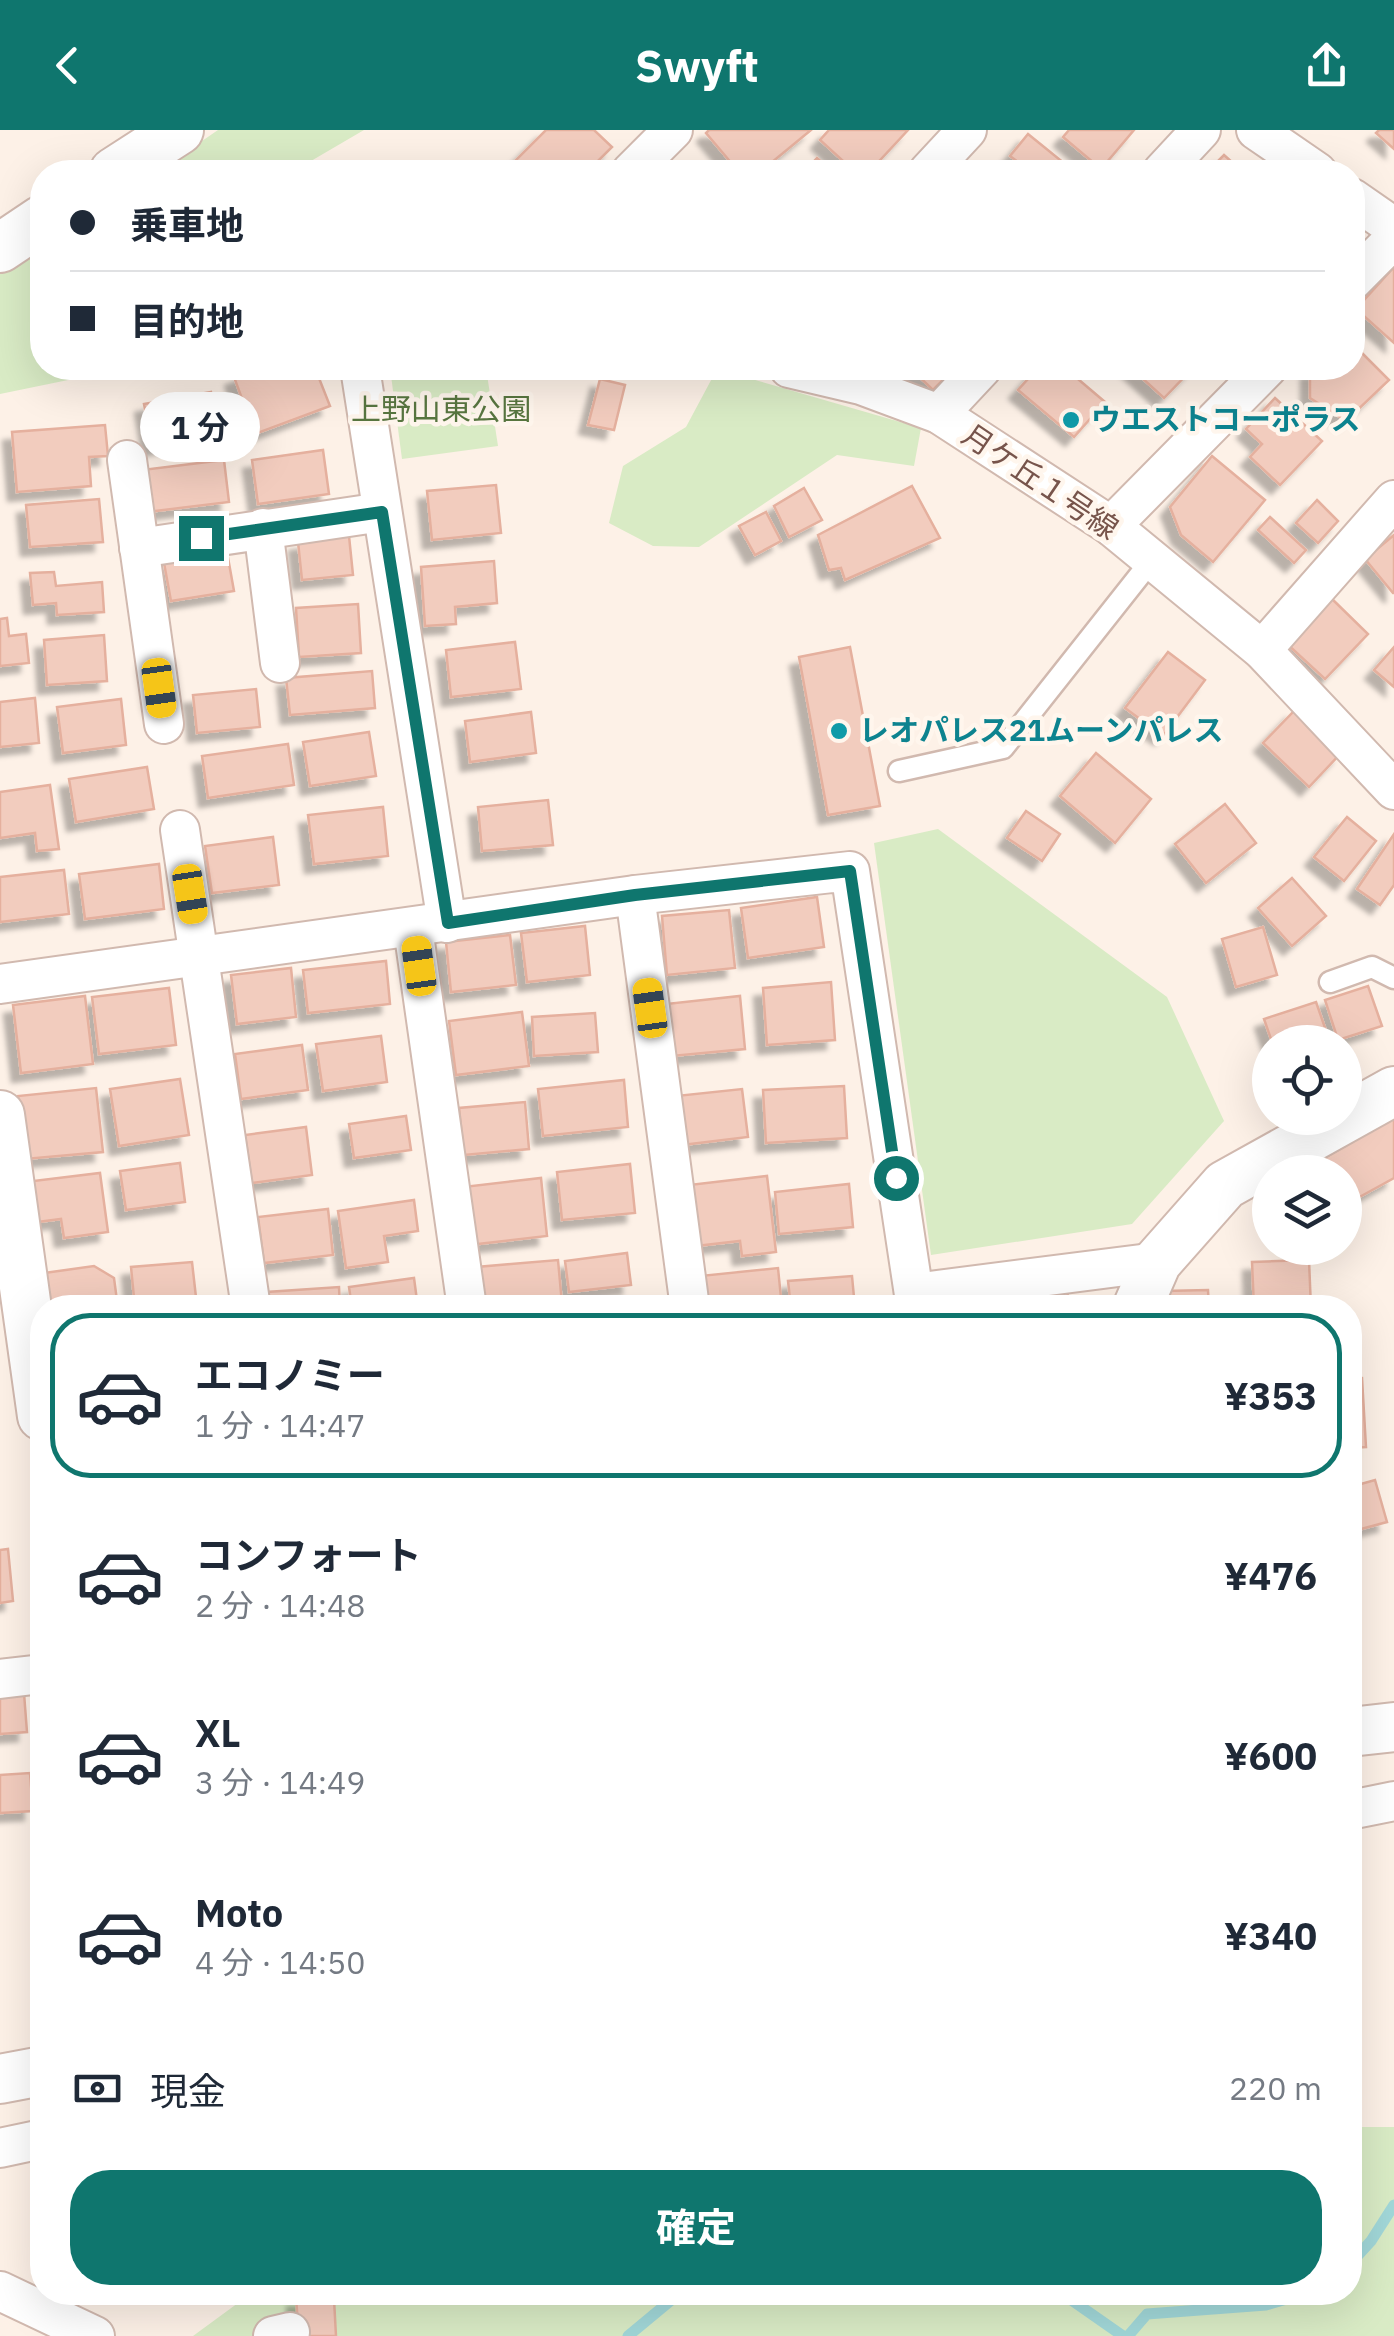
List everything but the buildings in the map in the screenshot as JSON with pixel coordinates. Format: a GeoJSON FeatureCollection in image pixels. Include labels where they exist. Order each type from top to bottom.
{"type":"FeatureCollection","features":[{"type":"Feature","properties":{"kind":"street"},"geometry":{"type":"LineString","coordinates":[[133,160],[179,130]]}},
{"type":"Feature","properties":{"kind":"street"},"geometry":{"type":"LineString","coordinates":[[642,160],[672,130]]}},
{"type":"Feature","properties":{"kind":"street"},"geometry":{"type":"LineString","coordinates":[[939,160],[967,130]]}},
{"type":"Feature","properties":{"kind":"street"},"geometry":{"type":"LineString","coordinates":[[1173,160],[1201,130]]}},
{"type":"Feature","properties":{"kind":"street"},"geometry":{"type":"LineString","coordinates":[[1256,130],[1300,160]]}},
{"type":"Feature","properties":{"kind":"street"},"geometry":{"type":"LineString","coordinates":[[1365,207],[1394,227]]}},
{"type":"Feature","properties":{"kind":"street"},"geometry":{"type":"LineString","coordinates":[[0,248],[30,228]]}},
{"type":"Feature","properties":{"kind":"street"},"geometry":{"type":"LineString","coordinates":[[1365,268],[1394,239]]}},
{"type":"Feature","properties":{"kind":"street"},"geometry":{"type":"LineString","coordinates":[[362,380],[382,512],[430,926],[466,1295]]}},
{"type":"Feature","properties":{"kind":"street","name":"月ケ丘１号線"},"geometry":{"type":"LineString","coordinates":[[841,380],[939,414],[1111,526],[1262,650],[1389,773]]}},
{"type":"Feature","properties":{"kind":"street"},"geometry":{"type":"LineString","coordinates":[[939,414],[971,380]]}},
{"type":"Feature","properties":{"kind":"street"},"geometry":{"type":"LineString","coordinates":[[1111,526],[1255,380]]}},
{"type":"Feature","properties":{"kind":"street"},"geometry":{"type":"LineString","coordinates":[[127,460],[164,724]]}},
{"type":"Feature","properties":{"kind":"street"},"geometry":{"type":"LineString","coordinates":[[1262,650],[1394,500]]}},
{"type":"Feature","properties":{"kind":"street"},"geometry":{"type":"LineString","coordinates":[[139,548],[382,512]]}},
{"type":"Feature","properties":{"kind":"street"},"geometry":{"type":"LineString","coordinates":[[263,528],[280,662]]}},
{"type":"Feature","properties":{"kind":"street"},"geometry":{"type":"LineString","coordinates":[[180,830],[249,1295]]}},
{"type":"Feature","properties":{"kind":"street"},"geometry":{"type":"LineString","coordinates":[[0,984],[635,895],[850,871],[914,1295]]}},
{"type":"Feature","properties":{"kind":"street"},"geometry":{"type":"LineString","coordinates":[[635,895],[688,1295]]}},
{"type":"Feature","properties":{"kind":"street"},"geometry":{"type":"LineString","coordinates":[[1143,1295],[1157,1262],[1225,1186],[1394,1091]]}},
{"type":"Feature","properties":{"kind":"street"},"geometry":{"type":"LineString","coordinates":[[0,1115],[30,1330]]}},
{"type":"Feature","properties":{"kind":"street"},"geometry":{"type":"LineString","coordinates":[[947,1295],[1157,1262]]}},
{"type":"Feature","properties":{"kind":"street"},"geometry":{"type":"LineString","coordinates":[[0,1679],[30,1675]]}},
{"type":"Feature","properties":{"kind":"street"},"geometry":{"type":"LineString","coordinates":[[1362,1731],[1394,1727]]}},
{"type":"Feature","properties":{"kind":"street"},"geometry":{"type":"LineString","coordinates":[[1362,1808],[1394,1801]]}},
{"type":"Feature","properties":{"kind":"street"},"geometry":{"type":"LineString","coordinates":[[0,2079],[30,2073]]}},
{"type":"Feature","properties":{"kind":"street"},"geometry":{"type":"LineString","coordinates":[[0,2148],[30,2142]]}},
{"type":"Feature","properties":{"kind":"street"},"geometry":{"type":"LineString","coordinates":[[0,2291],[95,2336]]}},
{"type":"Feature","properties":{"kind":"lane"},"geometry":{"type":"LineString","coordinates":[[899,771],[1004,748],[1151,561]]}},
{"type":"Feature","properties":{"kind":"lane"},"geometry":{"type":"LineString","coordinates":[[1330,982],[1372,966],[1394,978]]}},
{"type":"Feature","properties":{"kind":"green space"},"geometry":{"type":"Polygon","coordinates":[[[218,130],[364,130],[313,160],[174,160],[218,130]]]}},
{"type":"Feature","properties":{"kind":"green space"},"geometry":{"type":"Polygon","coordinates":[[[30,247],[30,380],[68,380],[0,394],[0,266],[30,247]]]}},
{"type":"Feature","properties":{"kind":"green space","name":"上野山東公園"},"geometry":{"type":"Polygon","coordinates":[[[392,380],[488,380],[498,446],[402,459],[392,380]]]}},
{"type":"Feature","properties":{"kind":"green space"},"geometry":{"type":"Polygon","coordinates":[[[711,380],[755,380],[921,428],[914,466],[837,455],[699,547],[653,546],[609,523],[623,466],[686,427],[711,380]]]}},
{"type":"Feature","properties":{"kind":"green space"},"geometry":{"type":"Polygon","coordinates":[[[938,829],[1167,997],[1224,1121],[1132,1224],[931,1255],[874,843],[938,829]]]}},
{"type":"Feature","properties":{"kind":"green space"},"geometry":{"type":"Polygon","coordinates":[[[1362,2127],[1394,2127],[1394,2336],[193,2336],[235,2305],[1362,2305],[1362,2127]]]}},
{"type":"Feature","properties":{"kind":"waterway"},"geometry":{"type":"LineString","coordinates":[[1362,2251],[1394,2205]]}},
{"type":"Feature","properties":{"kind":"waterway"},"geometry":{"type":"LineString","coordinates":[[628,2336],[665,2305]]}},
{"type":"Feature","properties":{"kind":"waterway"},"geometry":{"type":"LineString","coordinates":[[1079,2305],[1123,2336]]}},
{"type":"Feature","properties":{"kind":"waterway"},"geometry":{"type":"LineString","coordinates":[[1128,2336],[1147,2314],[1266,2305]]}},
{"type":"Feature","properties":{"kind":"place","name":"ウエストコーポラス"},"geometry":{"type":"Point","coordinates":[1071,420]}},
{"type":"Feature","properties":{"kind":"place","name":"レオパレス21ムーンパレス"},"geometry":{"type":"Point","coordinates":[839,731]}},
{"type":"Feature","properties":{"kind":"route"},"geometry":{"type":"LineString","coordinates":[[201,538],[382,512],[448,923],[635,895],[850,871],[896,1178]]}}]}
